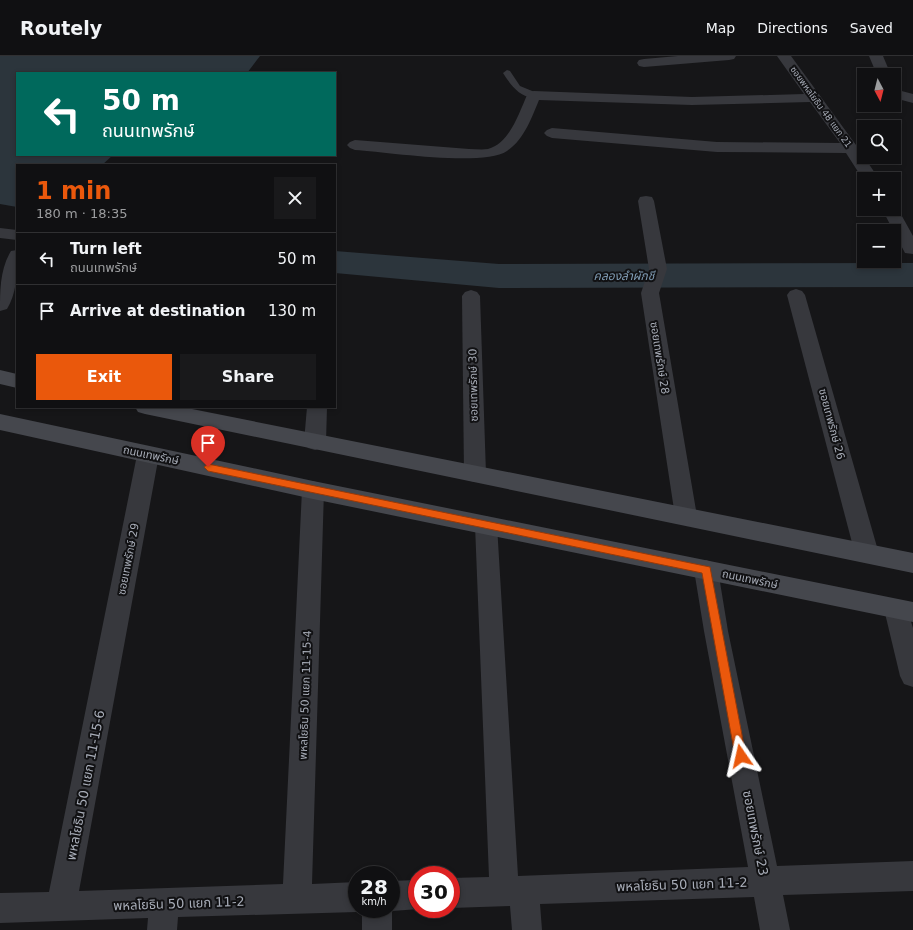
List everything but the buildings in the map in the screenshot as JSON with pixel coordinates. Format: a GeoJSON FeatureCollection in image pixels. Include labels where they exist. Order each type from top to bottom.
{"type":"FeatureCollection","features":[{"type":"Feature","properties":{"kind":"main road"},"geometry":{"type":"LineString","coordinates":[[0,377],[16,381]]}},
{"type":"Feature","properties":{"kind":"main road"},"geometry":{"type":"LineString","coordinates":[[151,408],[913,563]]}},
{"type":"Feature","properties":{"kind":"main road","name":"ถนนเทพรักษ์"},"geometry":{"type":"LineString","coordinates":[[0,422],[313,490],[904,610]]}},
{"type":"Feature","properties":{"kind":"street"},"geometry":{"type":"LineString","coordinates":[[644,63],[729,56]]}},
{"type":"Feature","properties":{"kind":"street","name":"ซอยพหลโยธิน 48 แยก 21"},"geometry":{"type":"LineString","coordinates":[[784,56],[866,172]]}},
{"type":"Feature","properties":{"kind":"street"},"geometry":{"type":"LineString","coordinates":[[876,56],[881,68]]}},
{"type":"Feature","properties":{"kind":"street"},"geometry":{"type":"LineString","coordinates":[[355,145],[469,154],[484,154],[497,151],[507,145],[521,125],[534,95],[692,101],[813,98]]}},
{"type":"Feature","properties":{"kind":"street"},"geometry":{"type":"LineString","coordinates":[[901,95],[913,99]]}},
{"type":"Feature","properties":{"kind":"street"},"geometry":{"type":"LineString","coordinates":[[552,133],[717,147],[850,148]]}},
{"type":"Feature","properties":{"kind":"street","name":"ซอยเทพรักษ์ 28"},"geometry":{"type":"LineString","coordinates":[[646,201],[658,269],[650,293],[686,516]]}},
{"type":"Feature","properties":{"kind":"street"},"geometry":{"type":"LineString","coordinates":[[894,216],[911,249]]}},
{"type":"Feature","properties":{"kind":"street"},"geometry":{"type":"LineString","coordinates":[[0,233],[16,235]]}},
{"type":"Feature","properties":{"kind":"street"},"geometry":{"type":"LineString","coordinates":[[0,305],[16,258]]}},
{"type":"Feature","properties":{"kind":"street","name":"ซอยเทพรักษ์ 26"},"geometry":{"type":"LineString","coordinates":[[796,294],[868,554]]}},
{"type":"Feature","properties":{"kind":"street","name":"ซอยเทพรักษ์ 30"},"geometry":{"type":"LineString","coordinates":[[471,296],[475,474]]}},
{"type":"Feature","properties":{"kind":"street"},"geometry":{"type":"LineString","coordinates":[[315,442],[317,408]]}},
{"type":"Feature","properties":{"kind":"street","name":"ซอยเทพรักษ์ 29"},"geometry":{"type":"LineString","coordinates":[[108,663],[148,455]]}},
{"type":"Feature","properties":{"kind":"street","name":"พหลโยธิน 50 แยก 11-15-4"},"geometry":{"type":"LineString","coordinates":[[297,900],[313,490]]}},
{"type":"Feature","properties":{"kind":"street"},"geometry":{"type":"LineString","coordinates":[[486,525],[514,891],[527,930]]}},
{"type":"Feature","properties":{"kind":"street","name":"ซอยเทพรักษ์ 23"},"geometry":{"type":"LineString","coordinates":[[706,570],[775,930]]}},
{"type":"Feature","properties":{"kind":"street"},"geometry":{"type":"LineString","coordinates":[[904,610],[913,676]]}},
{"type":"Feature","properties":{"kind":"street","name":"พหลโยธิน 50 แยก 11-15-6"},"geometry":{"type":"LineString","coordinates":[[61,906],[108,663]]}},
{"type":"Feature","properties":{"kind":"street","name":"พหลโยธิน 50 แยก 11-2"},"geometry":{"type":"LineString","coordinates":[[460,893],[913,876]]}},
{"type":"Feature","properties":{"kind":"street","name":"พหลโยธิน 50 แยก 11-2"},"geometry":{"type":"LineString","coordinates":[[0,908],[61,906],[164,917],[297,900],[348,897]]}},
{"type":"Feature","properties":{"kind":"street"},"geometry":{"type":"LineString","coordinates":[[377,918],[377,930]]}},
{"type":"Feature","properties":{"kind":"lane"},"geometry":{"type":"LineString","coordinates":[[507,73],[517,88],[534,95]]}},
{"type":"Feature","properties":{"kind":"shaded area"},"geometry":{"type":"Polygon","coordinates":[[[0,56],[260,56],[248,72],[16,72],[16,156],[112,156],[103,164],[16,164],[16,207],[0,204],[0,56]]]}},
{"type":"Feature","properties":{"kind":"waterway","name":"คลองลำผักชี"},"geometry":{"type":"LineString","coordinates":[[336,262],[499,276],[913,275]]}},
{"type":"Feature","properties":{"kind":"route"},"geometry":{"type":"LineString","coordinates":[[208,467],[313,490],[706,570],[716,631],[741,756]]}}]}
